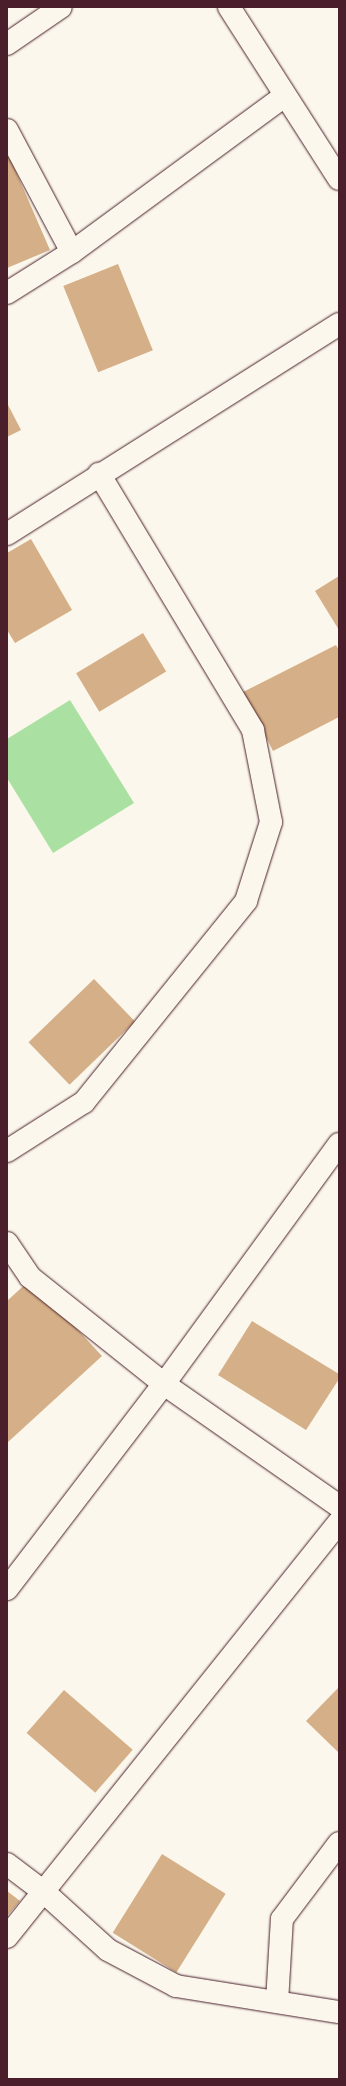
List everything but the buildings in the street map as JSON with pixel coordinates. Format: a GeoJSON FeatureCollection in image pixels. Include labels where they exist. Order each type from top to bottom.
{"type":"FeatureCollection","features":[{"type":"Feature","properties":{"kind":"street"},"geometry":{"type":"LineString","coordinates":[[7,44],[61,7]]}},
{"type":"Feature","properties":{"kind":"street"},"geometry":{"type":"LineString","coordinates":[[229,7],[284,96],[339,180]]}},
{"type":"Feature","properties":{"kind":"street"},"geometry":{"type":"LineString","coordinates":[[7,293],[72,252],[284,96]]}},
{"type":"Feature","properties":{"kind":"street"},"geometry":{"type":"LineString","coordinates":[[7,130],[72,252]]}},
{"type":"Feature","properties":{"kind":"street"},"geometry":{"type":"LineString","coordinates":[[7,534],[99,474],[339,324]]}},
{"type":"Feature","properties":{"kind":"street"},"geometry":{"type":"LineString","coordinates":[[7,1151],[84,1102],[246,901],[271,822],[253,730],[99,474]]}},
{"type":"Feature","properties":{"kind":"street"},"geometry":{"type":"LineString","coordinates":[[7,1589],[164,1384],[339,1144]]}},
{"type":"Feature","properties":{"kind":"street"},"geometry":{"type":"LineString","coordinates":[[7,1242],[30,1277],[164,1384],[339,1506]]}},
{"type":"Feature","properties":{"kind":"street"},"geometry":{"type":"LineString","coordinates":[[7,1937],[339,1522]]}},
{"type":"Feature","properties":{"kind":"street"},"geometry":{"type":"LineString","coordinates":[[277,2002],[282,1919],[339,1843]]}},
{"type":"Feature","properties":{"kind":"street"},"geometry":{"type":"LineString","coordinates":[[7,1864],[44,1892],[108,1950],[176,1986],[339,2012]]}},
{"type":"Feature","properties":{"kind":"green space"},"geometry":{"type":"Polygon","coordinates":[[[70,700],[134,803],[53,853],[7,778],[7,739],[70,700]]]}}]}
